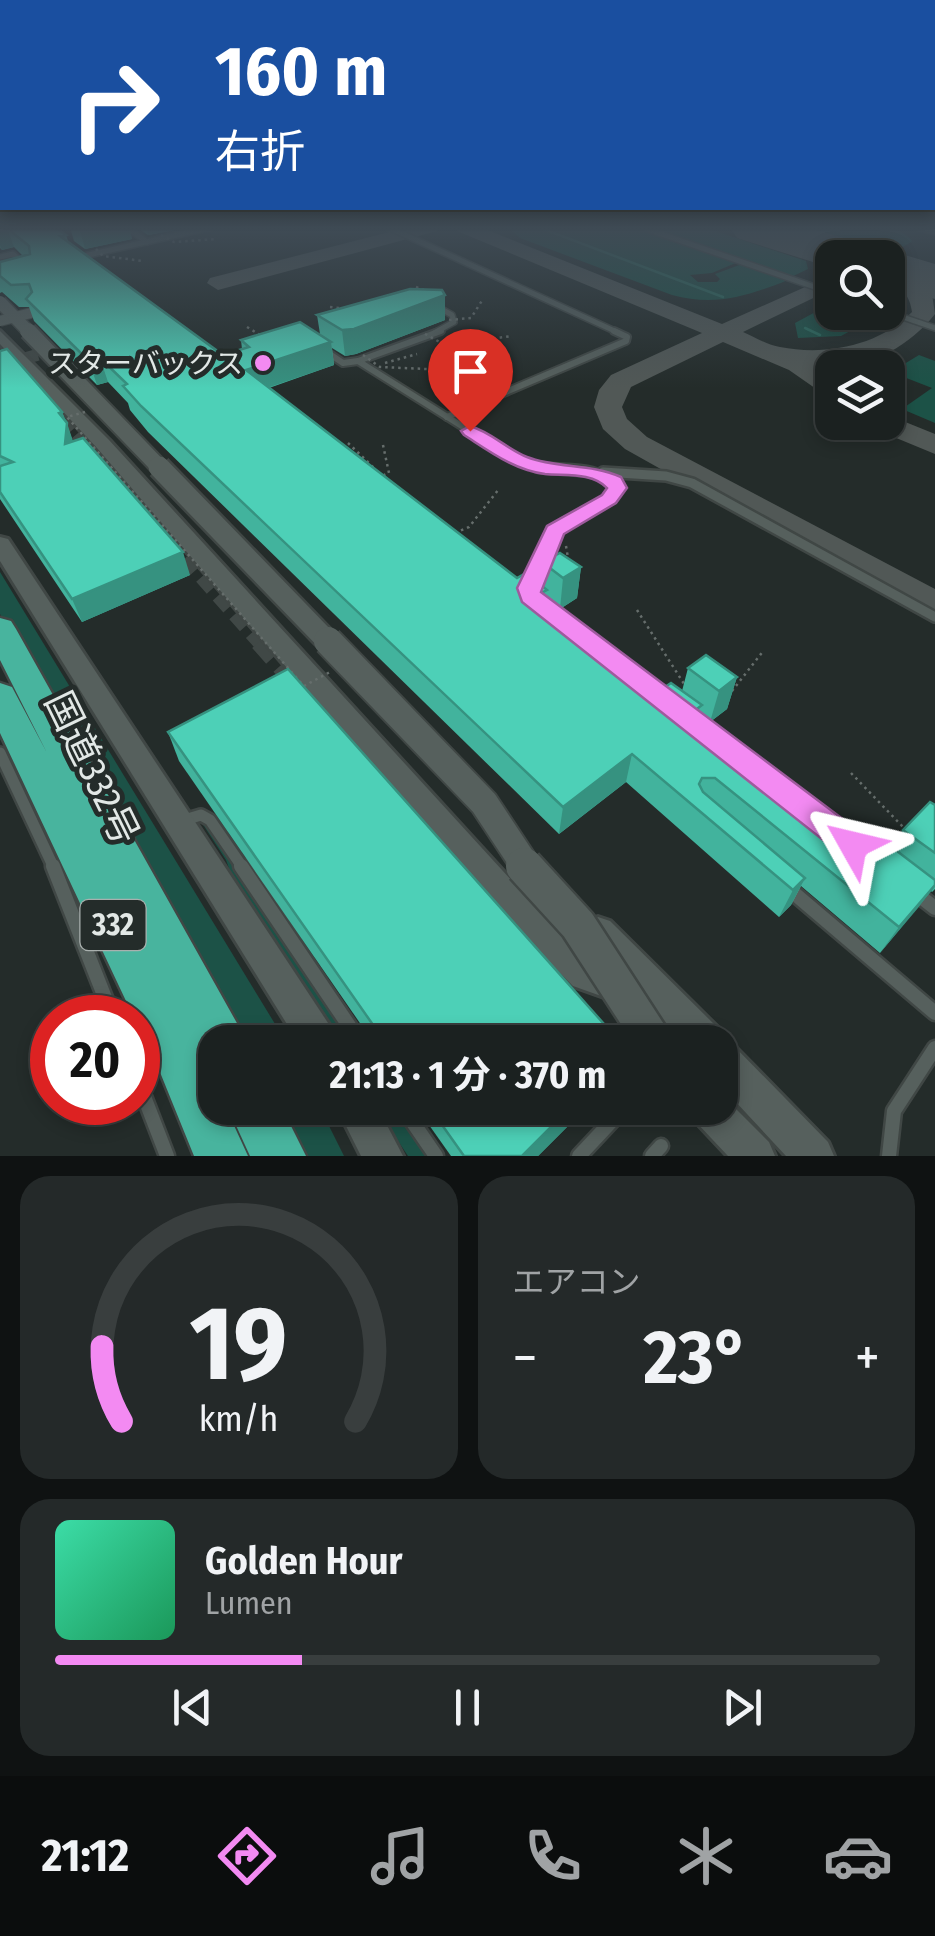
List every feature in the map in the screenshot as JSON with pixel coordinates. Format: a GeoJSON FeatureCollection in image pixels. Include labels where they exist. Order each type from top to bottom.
{"type":"FeatureCollection","features":[{"type":"Feature","properties":{"kind":"highway","name":"国道332号"},"geometry":{"type":"LineString","coordinates":[[0,629],[212,1025]]}},
{"type":"Feature","properties":{"kind":"highway","name":"国道332号"},"geometry":{"type":"LineString","coordinates":[[0,696],[158,1013],[221,1156]]}},
{"type":"Feature","properties":{"kind":"highway"},"geometry":{"type":"LineString","coordinates":[[263,1125],[279,1156]]}},
{"type":"Feature","properties":{"kind":"street"},"geometry":{"type":"LineString","coordinates":[[0,300],[120,417],[484,803],[518,859],[578,925],[643,1025]]}},
{"type":"Feature","properties":{"kind":"street"},"geometry":{"type":"LineString","coordinates":[[0,320],[31,314]]}},
{"type":"Feature","properties":{"kind":"street"},"geometry":{"type":"LineString","coordinates":[[0,320],[78,400],[135,435],[149,465],[183,502],[689,1025]]}},
{"type":"Feature","properties":{"kind":"street"},"geometry":{"type":"LineString","coordinates":[[0,335],[104,444],[502,893],[585,974],[661,998]]}},
{"type":"Feature","properties":{"kind":"street"},"geometry":{"type":"LineString","coordinates":[[0,544],[308,1025]]}},
{"type":"Feature","properties":{"kind":"street"},"geometry":{"type":"LineString","coordinates":[[738,1077],[814,1156]]}},
{"type":"Feature","properties":{"kind":"street"},"geometry":{"type":"LineString","coordinates":[[366,1125],[382,1156]]}},
{"type":"Feature","properties":{"kind":"street"},"geometry":{"type":"LineString","coordinates":[[726,1125],[755,1156]]}},
{"type":"Feature","properties":{"kind":"lane"},"geometry":{"type":"LineString","coordinates":[[447,417],[626,342],[627,336],[507,281]]}},
{"type":"Feature","properties":{"kind":"lane"},"geometry":{"type":"LineString","coordinates":[[316,345],[343,363],[450,328],[454,322],[446,309],[421,300]]}},
{"type":"Feature","properties":{"kind":"lane"},"geometry":{"type":"LineString","coordinates":[[905,318],[935,328]]}},
{"type":"Feature","properties":{"kind":"lane"},"geometry":{"type":"LineString","coordinates":[[360,358],[516,460],[541,468],[666,476],[692,483],[935,617]]}},
{"type":"Feature","properties":{"kind":"lane"},"geometry":{"type":"LineString","coordinates":[[536,603],[529,588],[555,530],[614,495],[614,481],[594,472]]}},
{"type":"Feature","properties":{"kind":"lane"},"geometry":{"type":"LineString","coordinates":[[0,754],[73,909],[105,995]]}},
{"type":"Feature","properties":{"kind":"lane"},"geometry":{"type":"LineString","coordinates":[[178,822],[201,815],[210,820],[349,1025]]}},
{"type":"Feature","properties":{"kind":"lane"},"geometry":{"type":"LineString","coordinates":[[773,876],[935,1013]]}},
{"type":"Feature","properties":{"kind":"lane"},"geometry":{"type":"LineString","coordinates":[[904,884],[935,908]]}},
{"type":"Feature","properties":{"kind":"lane"},"geometry":{"type":"LineString","coordinates":[[889,1156],[887,1143],[896,1099],[935,1048]]}},
{"type":"Feature","properties":{"kind":"lane"},"geometry":{"type":"LineString","coordinates":[[155,1125],[167,1156]]}},
{"type":"Feature","properties":{"kind":"lane"},"geometry":{"type":"LineString","coordinates":[[415,1125],[436,1156]]}},
{"type":"Feature","properties":{"kind":"lane"},"geometry":{"type":"LineString","coordinates":[[579,1156],[608,1125]]}},
{"type":"Feature","properties":{"kind":"path"},"geometry":{"type":"LineString","coordinates":[[416,287],[434,299]]}},
{"type":"Feature","properties":{"kind":"path"},"geometry":{"type":"LineString","coordinates":[[412,292],[421,300]]}},
{"type":"Feature","properties":{"kind":"path"},"geometry":{"type":"LineString","coordinates":[[449,320],[471,318],[483,299]]}},
{"type":"Feature","properties":{"kind":"path"},"geometry":{"type":"LineString","coordinates":[[330,307],[349,311],[334,312]]}},
{"type":"Feature","properties":{"kind":"path"},"geometry":{"type":"LineString","coordinates":[[247,327],[260,335]]}},
{"type":"Feature","properties":{"kind":"path"},"geometry":{"type":"LineString","coordinates":[[425,334],[445,346],[512,336]]}},
{"type":"Feature","properties":{"kind":"path"},"geometry":{"type":"LineString","coordinates":[[440,342],[476,335]]}},
{"type":"Feature","properties":{"kind":"path"},"geometry":{"type":"LineString","coordinates":[[378,366],[417,354]]}},
{"type":"Feature","properties":{"kind":"path"},"geometry":{"type":"LineString","coordinates":[[360,358],[378,366],[427,368]]}},
{"type":"Feature","properties":{"kind":"path"},"geometry":{"type":"LineString","coordinates":[[96,408],[67,417],[304,686],[338,668]]}},
{"type":"Feature","properties":{"kind":"path"},"geometry":{"type":"LineString","coordinates":[[348,444],[382,476],[389,473],[383,445]]}},
{"type":"Feature","properties":{"kind":"path"},"geometry":{"type":"LineString","coordinates":[[452,534],[469,527],[499,489]]}},
{"type":"Feature","properties":{"kind":"path"},"geometry":{"type":"LineString","coordinates":[[143,520],[154,516]]}},
{"type":"Feature","properties":{"kind":"path"},"geometry":{"type":"LineString","coordinates":[[566,546],[568,562]]}},
{"type":"Feature","properties":{"kind":"path"},"geometry":{"type":"LineString","coordinates":[[538,552],[543,570]]}},
{"type":"Feature","properties":{"kind":"path"},"geometry":{"type":"LineString","coordinates":[[637,610],[689,693]]}},
{"type":"Feature","properties":{"kind":"path"},"geometry":{"type":"LineString","coordinates":[[732,690],[764,650]]}},
{"type":"Feature","properties":{"kind":"path"},"geometry":{"type":"LineString","coordinates":[[851,773],[909,833]]}},
{"type":"Feature","properties":{"kind":"green space"},"geometry":{"type":"Polygon","coordinates":[[[635,281],[786,281],[717,300],[672,295],[635,281]]]}},
{"type":"Feature","properties":{"kind":"green space"},"geometry":{"type":"Polygon","coordinates":[[[815,312],[815,330],[852,330],[841,336],[798,338],[795,323],[815,312]]]}},
{"type":"Feature","properties":{"kind":"green space"},"geometry":{"type":"Polygon","coordinates":[[[919,355],[935,361],[935,423],[905,410],[932,388],[905,377],[905,364],[919,355]]]}},
{"type":"Feature","properties":{"kind":"green space"},"geometry":{"type":"Polygon","coordinates":[[[0,572],[276,1025],[230,1025],[0,614],[0,572]]]}},
{"type":"Feature","properties":{"kind":"green space"},"geometry":{"type":"Polygon","coordinates":[[[203,815],[343,1025],[323,1025],[239,896],[226,860],[202,823],[203,815]]]}},
{"type":"Feature","properties":{"kind":"green space"},"geometry":{"type":"Polygon","coordinates":[[[286,1125],[328,1125],[344,1156],[303,1156],[286,1125]]]}},
{"type":"Feature","properties":{"kind":"green space"},"geometry":{"type":"Polygon","coordinates":[[[387,1125],[409,1125],[430,1156],[408,1156],[387,1125]]]}},
{"type":"Feature","properties":{"kind":"building"},"geometry":{"type":"Polygon","coordinates":[[[6,281],[122,281],[223,355],[249,347],[241,340],[300,322],[331,342],[246,370],[517,578],[526,573],[547,590],[539,594],[662,689],[671,683],[702,705],[693,712],[880,855],[889,845],[935,880],[935,885],[899,927],[715,778],[702,778],[699,784],[703,792],[805,878],[793,890],[632,754],[563,807],[141,406],[123,386],[127,384],[100,358],[89,361],[26,299],[32,292],[29,284],[11,285],[6,281]]]}},
{"type":"Feature","properties":{"kind":"building"},"geometry":{"type":"Polygon","coordinates":[[[410,289],[442,290],[445,295],[354,329],[342,330],[317,315],[410,289]]]}},
{"type":"Feature","properties":{"kind":"building"},"geometry":{"type":"Polygon","coordinates":[[[7,349],[62,412],[59,413],[67,423],[65,444],[83,438],[183,552],[72,599],[0,492],[0,466],[13,462],[0,456],[0,351],[7,349]]]}},
{"type":"Feature","properties":{"kind":"building"},"geometry":{"type":"Polygon","coordinates":[[[560,553],[581,567],[563,578],[542,562],[560,553]]]}},
{"type":"Feature","properties":{"kind":"building"},"geometry":{"type":"Polygon","coordinates":[[[706,655],[737,677],[719,691],[688,668],[706,655]]]}},
{"type":"Feature","properties":{"kind":"building"},"geometry":{"type":"Polygon","coordinates":[[[288,669],[605,1025],[373,1025],[168,732],[288,669]]]}},
{"type":"Feature","properties":{"kind":"building"},"geometry":{"type":"Polygon","coordinates":[[[930,802],[935,805],[935,853],[903,830],[930,802]]]}},
{"type":"Feature","properties":{"kind":"building"},"geometry":{"type":"Polygon","coordinates":[[[442,1125],[553,1125],[522,1156],[464,1156],[442,1125]]]}},
{"type":"Feature","properties":{"kind":"waterway"},"geometry":{"type":"LineString","coordinates":[[681,281],[723,297]]}},
{"type":"Feature","properties":{"kind":"waterway"},"geometry":{"type":"LineString","coordinates":[[805,328],[820,335]]}},
{"type":"Feature","properties":{"kind":"taxiway"},"geometry":{"type":"LineString","coordinates":[[218,283],[226,281]]}},
{"type":"Feature","properties":{"kind":"taxiway"},"geometry":{"type":"LineString","coordinates":[[596,281],[722,333]]}},
{"type":"Feature","properties":{"kind":"taxiway"},"geometry":{"type":"LineString","coordinates":[[871,350],[910,328],[924,313],[921,294],[907,281]]}},
{"type":"Feature","properties":{"kind":"taxiway"},"geometry":{"type":"LineString","coordinates":[[722,333],[815,289]]}},
{"type":"Feature","properties":{"kind":"taxiway"},"geometry":{"type":"LineString","coordinates":[[722,333],[798,364],[815,376]]}},
{"type":"Feature","properties":{"kind":"taxiway"},"geometry":{"type":"LineString","coordinates":[[722,333],[621,381],[613,390],[608,407],[620,430],[636,443],[935,606]]}},
{"type":"Feature","properties":{"kind":"taxiway"},"geometry":{"type":"LineString","coordinates":[[786,355],[815,356]]}},
{"type":"Feature","properties":{"kind":"taxiway"},"geometry":{"type":"LineString","coordinates":[[905,432],[935,445]]}},
{"type":"Feature","properties":{"kind":"tunnel"},"geometry":{"type":"LineString","coordinates":[[9,363],[65,347]]}},
{"type":"Feature","properties":{"kind":"tunnel"},"geometry":{"type":"LineString","coordinates":[[53,407],[95,456]]}},
{"type":"Feature","properties":{"kind":"tunnel"},"geometry":{"type":"LineString","coordinates":[[169,539],[262,644]]}},
{"type":"Feature","properties":{"kind":"tunnel"},"geometry":{"type":"LineString","coordinates":[[260,641],[301,687]]}},
{"type":"Feature","properties":{"kind":"place","name":"スターバックス"},"geometry":{"type":"Point","coordinates":[263,363]}},
{"type":"Feature","properties":{"kind":"route"},"geometry":{"type":"LineString","coordinates":[[470,431],[516,460],[541,468],[594,472],[614,481],[614,495],[555,530],[529,588],[530,596],[853,845]]}}]}
